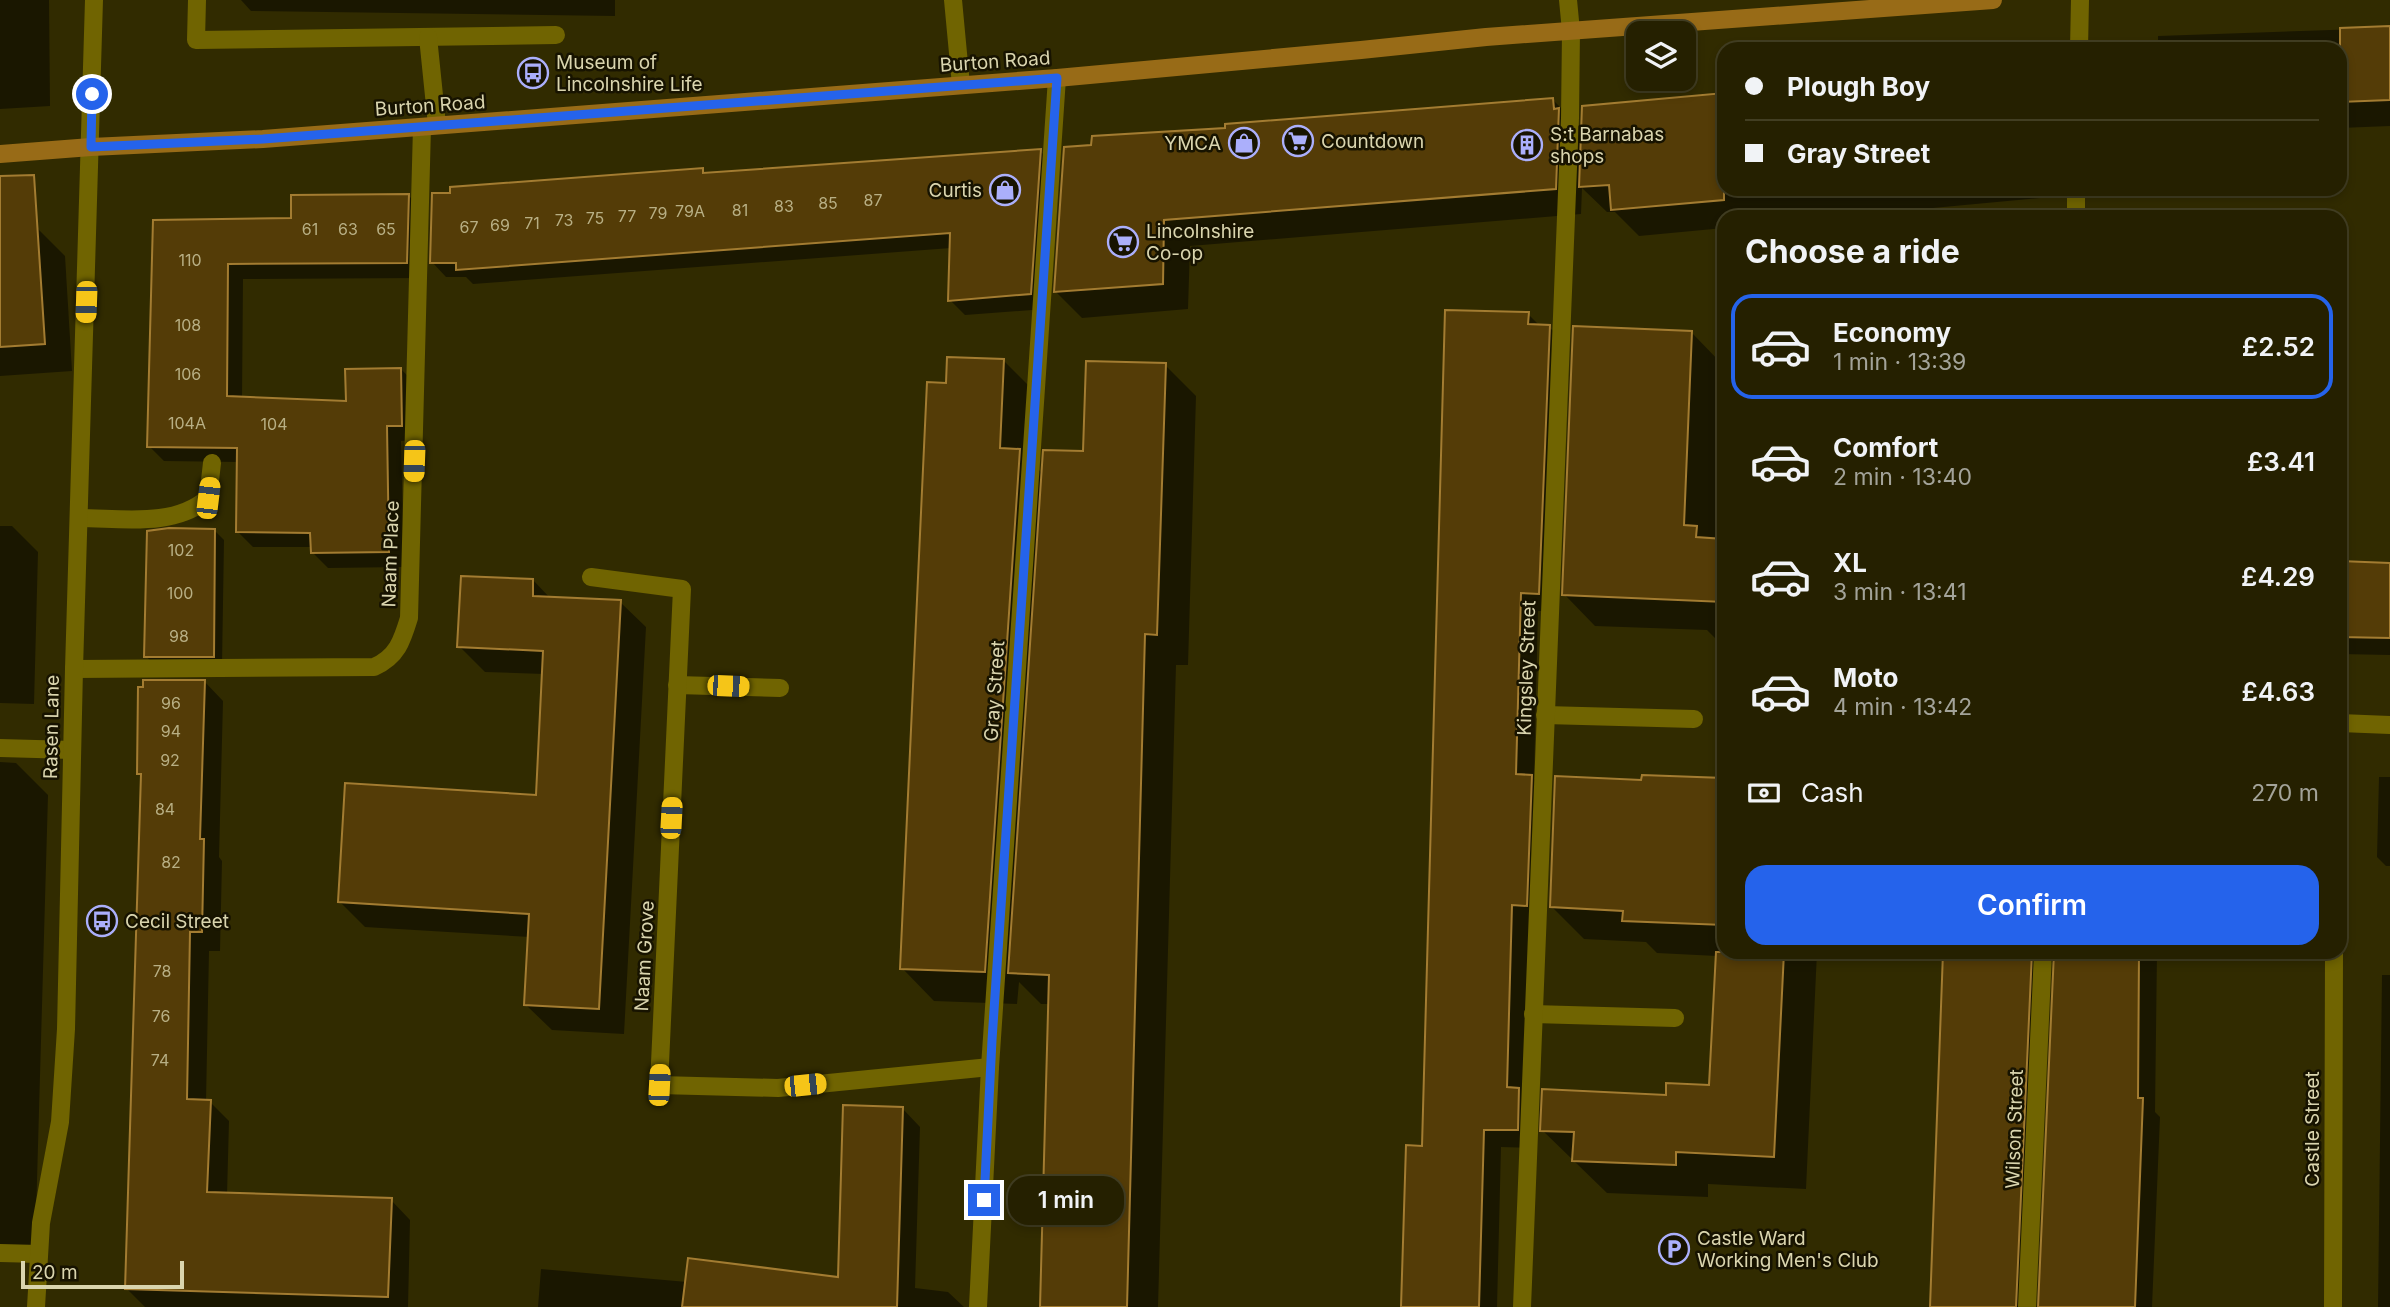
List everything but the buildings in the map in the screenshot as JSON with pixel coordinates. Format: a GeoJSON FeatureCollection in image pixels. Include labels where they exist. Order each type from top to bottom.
{"type":"FeatureCollection","features":[{"type":"Feature","properties":{"kind":"street","name":"Rasen Lane"},"geometry":{"type":"LineString","coordinates":[[36,1307],[41,1223],[61,1108],[66,1028],[94,0]]}},
{"type":"Feature","properties":{"kind":"street"},"geometry":{"type":"LineString","coordinates":[[197,0],[196,40],[556,35]]}},
{"type":"Feature","properties":{"kind":"street"},"geometry":{"type":"LineString","coordinates":[[953,0],[961,85]]}},
{"type":"Feature","properties":{"kind":"street","name":"Kingsley Street"},"geometry":{"type":"LineString","coordinates":[[1522,1307],[1570,118],[1571,31],[1568,0]]}},
{"type":"Feature","properties":{"kind":"street","name":"Burton Road"},"geometry":{"type":"LineString","coordinates":[[0,154],[263,139],[1057,78],[1571,31],[1993,0]]}},
{"type":"Feature","properties":{"kind":"street"},"geometry":{"type":"LineString","coordinates":[[2079,42],[2080,0]]}},
{"type":"Feature","properties":{"kind":"street","name":"Naam Place"},"geometry":{"type":"LineString","coordinates":[[74,669],[374,667],[388,662],[400,646],[409,618],[429,126],[428,37]]}},
{"type":"Feature","properties":{"kind":"street","name":"Gray Street"},"geometry":{"type":"LineString","coordinates":[[978,1307],[990,1067],[1057,78]]}},
{"type":"Feature","properties":{"kind":"street"},"geometry":{"type":"LineString","coordinates":[[79,518],[168,518],[197,508],[208,498],[212,463]]}},
{"type":"Feature","properties":{"kind":"street","name":"Naam Grove"},"geometry":{"type":"LineString","coordinates":[[591,577],[682,589],[659,1085],[779,1088],[990,1067]]}},
{"type":"Feature","properties":{"kind":"street"},"geometry":{"type":"LineString","coordinates":[[677,685],[780,688]]}},
{"type":"Feature","properties":{"kind":"street"},"geometry":{"type":"LineString","coordinates":[[1545,715],[1694,719]]}},
{"type":"Feature","properties":{"kind":"street"},"geometry":{"type":"LineString","coordinates":[[2347,723],[2390,725]]}},
{"type":"Feature","properties":{"kind":"street"},"geometry":{"type":"LineString","coordinates":[[0,748],[72,750]]}},
{"type":"Feature","properties":{"kind":"street","name":"Wilson Street"},"geometry":{"type":"LineString","coordinates":[[2027,1307],[2043,959]]}},
{"type":"Feature","properties":{"kind":"street","name":"Castle Street"},"geometry":{"type":"LineString","coordinates":[[2333,1307],[2334,959]]}},
{"type":"Feature","properties":{"kind":"street"},"geometry":{"type":"LineString","coordinates":[[1533,1014],[1675,1018]]}},
{"type":"Feature","properties":{"kind":"street"},"geometry":{"type":"LineString","coordinates":[[0,1253],[39,1254]]}},
{"type":"Feature","properties":{"kind":"place","name":"Museum of Lincolnshire Life"},"geometry":{"type":"Point","coordinates":[533,73]}},
{"type":"Feature","properties":{"kind":"place","name":"Countdown"},"geometry":{"type":"Point","coordinates":[1298,141]}},
{"type":"Feature","properties":{"kind":"place","name":"YMCA"},"geometry":{"type":"Point","coordinates":[1244,143]}},
{"type":"Feature","properties":{"kind":"place","name":"S:t Barnabas shops"},"geometry":{"type":"Point","coordinates":[1527,145]}},
{"type":"Feature","properties":{"kind":"place","name":"Curtis"},"geometry":{"type":"Point","coordinates":[1005,190]}},
{"type":"Feature","properties":{"kind":"place","name":"Lincolnshire Co-op"},"geometry":{"type":"Point","coordinates":[1123,242]}},
{"type":"Feature","properties":{"kind":"place","name":"Cecil Street"},"geometry":{"type":"Point","coordinates":[102,921]}},
{"type":"Feature","properties":{"kind":"place","name":"Castle Ward Working Men's Club"},"geometry":{"type":"Point","coordinates":[1674,1249]}},
{"type":"Feature","properties":{"kind":"route"},"geometry":{"type":"LineString","coordinates":[[92,94],[91,147],[263,139],[1057,78],[992,1040],[984,1200]]}}]}
